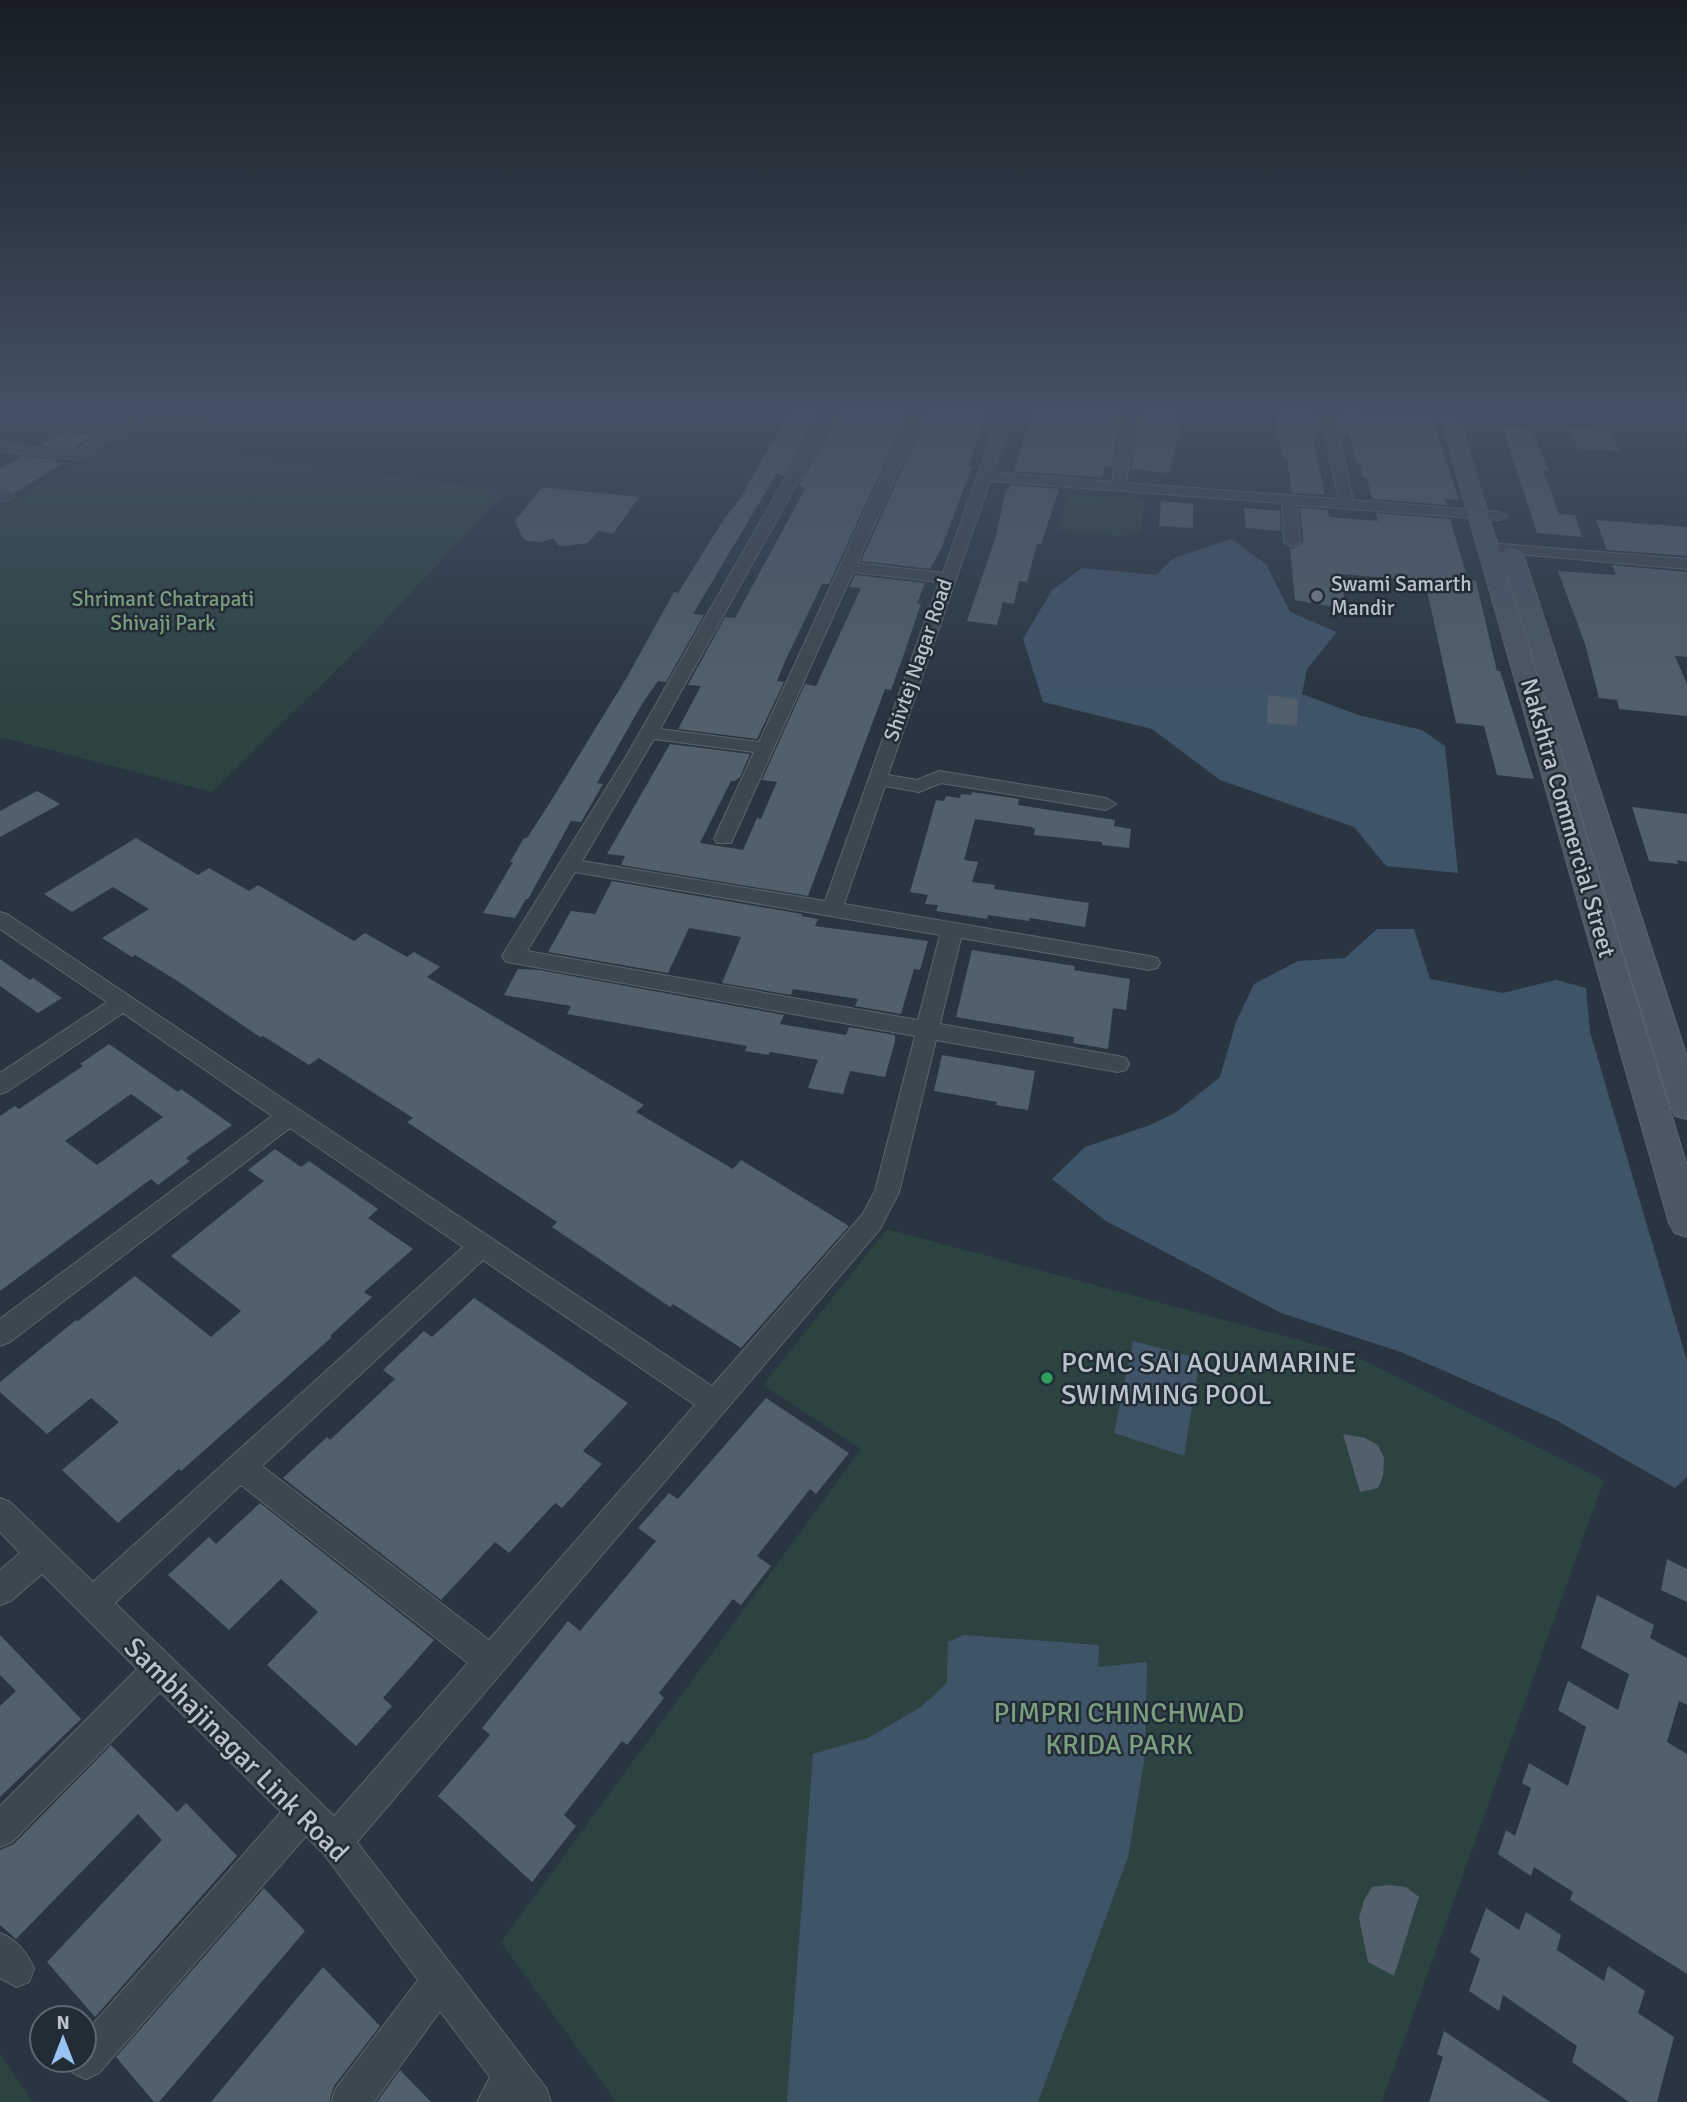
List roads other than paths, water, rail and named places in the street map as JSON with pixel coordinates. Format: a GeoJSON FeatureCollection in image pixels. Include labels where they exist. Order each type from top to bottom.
{"type":"FeatureCollection","features":[{"type":"Feature","properties":{"kind":"street"},"geometry":{"type":"LineString","coordinates":[[775,510],[572,865],[513,956],[1118,1064]]}},
{"type":"Feature","properties":{"kind":"street"},"geometry":{"type":"LineString","coordinates":[[724,839],[875,510]]}},
{"type":"Feature","properties":{"kind":"street","name":"Shivtej Nagar Road"},"geometry":{"type":"LineString","coordinates":[[832,909],[972,510]]}},
{"type":"Feature","properties":{"kind":"street"},"geometry":{"type":"LineString","coordinates":[[1290,510],[1292,542]]}},
{"type":"Feature","properties":{"kind":"street"},"geometry":{"type":"LineString","coordinates":[[1426,510],[1489,515]]}},
{"type":"Feature","properties":{"kind":"street","name":"Nakshtra Commercial Street"},"geometry":{"type":"LineString","coordinates":[[1487,510],[1687,1107]]}},
{"type":"Feature","properties":{"kind":"street","name":"Nakshtra Commercial Street"},"geometry":{"type":"LineString","coordinates":[[1488,510],[1489,515]]}},
{"type":"Feature","properties":{"kind":"street"},"geometry":{"type":"LineString","coordinates":[[1500,549],[1687,565]]}},
{"type":"Feature","properties":{"kind":"street","name":"Nakshtra Commercial Street"},"geometry":{"type":"LineString","coordinates":[[1500,549],[1687,1223]]}},
{"type":"Feature","properties":{"kind":"street"},"geometry":{"type":"LineString","coordinates":[[850,567],[947,578]]}},
{"type":"Feature","properties":{"kind":"street"},"geometry":{"type":"LineString","coordinates":[[649,733],[766,748]]}},
{"type":"Feature","properties":{"kind":"street"},"geometry":{"type":"LineString","coordinates":[[877,779],[919,786],[939,777],[1106,804]]}},
{"type":"Feature","properties":{"kind":"street"},"geometry":{"type":"LineString","coordinates":[[572,865],[1149,963]]}},
{"type":"Feature","properties":{"kind":"street"},"geometry":{"type":"LineString","coordinates":[[0,919],[714,1403]]}},
{"type":"Feature","properties":{"kind":"street"},"geometry":{"type":"LineString","coordinates":[[335,1841],[871,1222],[887,1192],[952,930]]}},
{"type":"Feature","properties":{"kind":"street"},"geometry":{"type":"LineString","coordinates":[[0,1085],[124,1002]]}},
{"type":"Feature","properties":{"kind":"street"},"geometry":{"type":"LineString","coordinates":[[0,1334],[290,1115]]}},
{"type":"Feature","properties":{"kind":"street"},"geometry":{"type":"LineString","coordinates":[[92,1603],[481,1245]]}},
{"type":"Feature","properties":{"kind":"street"},"geometry":{"type":"LineString","coordinates":[[240,1467],[491,1661]]}},
{"type":"Feature","properties":{"kind":"street","name":"Sambhajinagar Link Road"},"geometry":{"type":"LineString","coordinates":[[0,1512],[335,1841],[440,1981],[513,2093]]}},
{"type":"Feature","properties":{"kind":"street"},"geometry":{"type":"LineString","coordinates":[[0,1590],[42,1554]]}},
{"type":"Feature","properties":{"kind":"street"},"geometry":{"type":"LineString","coordinates":[[0,1830],[160,1670]]}},
{"type":"Feature","properties":{"kind":"street"},"geometry":{"type":"LineString","coordinates":[[98,2046],[305,1811]]}},
{"type":"Feature","properties":{"kind":"street"},"geometry":{"type":"LineString","coordinates":[[350,2102],[440,1981]]}},
{"type":"Feature","properties":{"kind":"water"},"geometry":{"type":"Polygon","coordinates":[[[1231,539],[1266,564],[1290,612],[1337,632],[1307,669],[1302,694],[1358,715],[1422,730],[1445,746],[1458,873],[1386,866],[1354,827],[1220,780],[1152,729],[1043,702],[1023,639],[1052,590],[1082,568],[1156,575],[1174,558],[1231,539]]]}},
{"type":"Feature","properties":{"kind":"water"},"geometry":{"type":"Polygon","coordinates":[[[1377,929],[1414,929],[1430,979],[1503,993],[1556,980],[1586,988],[1590,1032],[1687,1361],[1687,1477],[1675,1488],[1556,1420],[1401,1352],[1281,1313],[1106,1221],[1052,1179],[1085,1147],[1150,1125],[1175,1113],[1220,1077],[1236,1022],[1254,984],[1298,961],[1345,958],[1377,929]]]}},
{"type":"Feature","properties":{"kind":"water"},"geometry":{"type":"Polygon","coordinates":[[[1133,1341],[1200,1359],[1184,1456],[1114,1433],[1133,1341]]]}},
{"type":"Feature","properties":{"kind":"water"},"geometry":{"type":"Polygon","coordinates":[[[964,1635],[1099,1645],[1098,1667],[1147,1662],[1145,1755],[1128,1857],[1038,2102],[787,2102],[813,1754],[868,1738],[921,1707],[947,1683],[948,1642],[964,1635]]]}},
{"type":"Feature","properties":{"kind":"place","name":"Swami Samarth Mandir"},"geometry":{"type":"Point","coordinates":[1317,596]}},
{"type":"Feature","properties":{"kind":"place","name":"PCMC SAI AQUAMARINE SWIMMING POOL"},"geometry":{"type":"Point","coordinates":[1047,1378]}},
{"type":"Feature","properties":{"kind":"park label","name":"Shrimant Chatrapati Shivaji Park"},"geometry":{"type":"Point","coordinates":[163,611]}},
{"type":"Feature","properties":{"kind":"park label","name":"PIMPRI CHINCHWAD KRIDA PARK"},"geometry":{"type":"Point","coordinates":[1119,1728]}}]}
